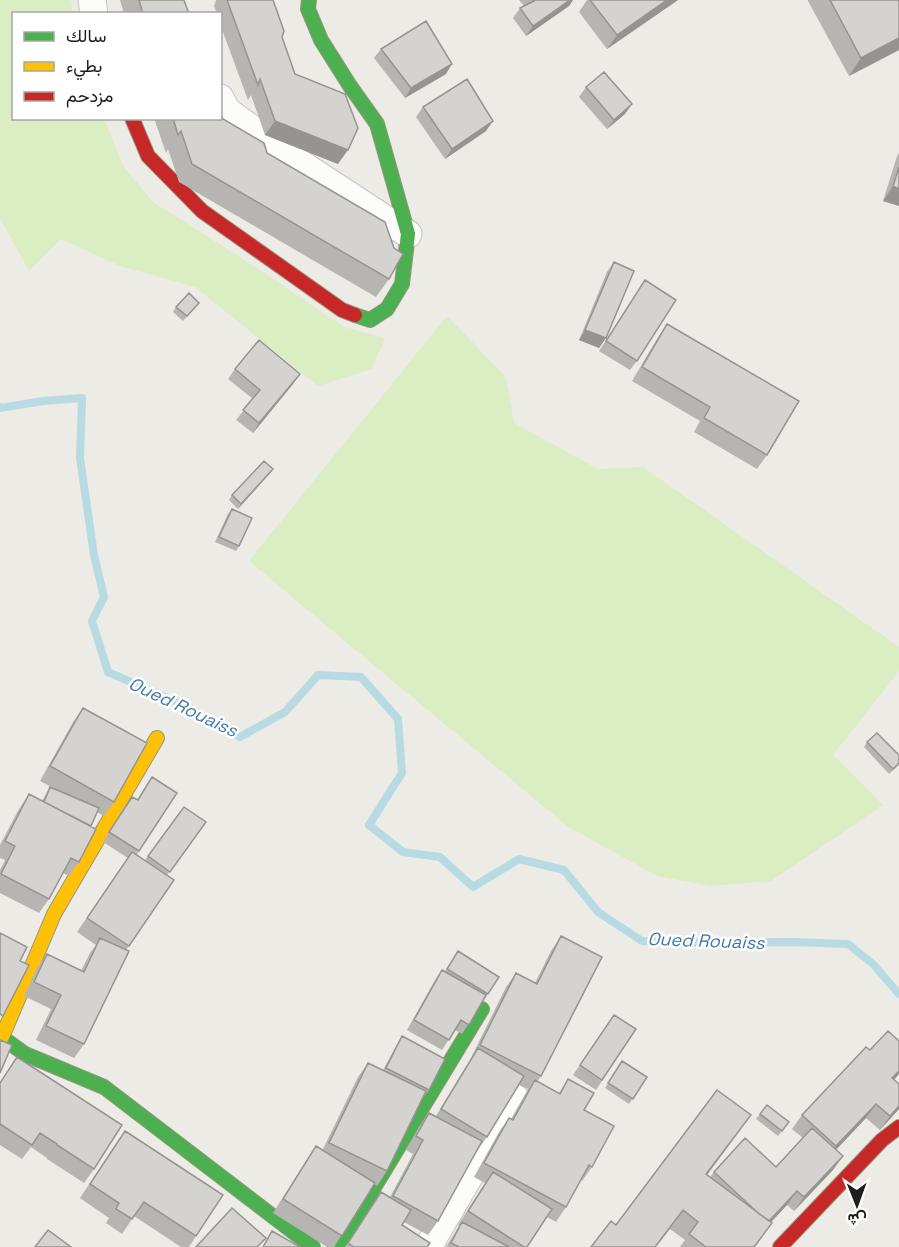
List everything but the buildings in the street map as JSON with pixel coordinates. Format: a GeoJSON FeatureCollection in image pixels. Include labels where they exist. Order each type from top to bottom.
{"type":"FeatureCollection","features":[{"type":"Feature","properties":{"kind":"street"},"geometry":{"type":"LineString","coordinates":[[133,120],[148,156],[202,211],[342,310],[370,320],[387,309],[402,284],[408,234],[377,124],[350,87],[321,40],[309,9],[309,0]]}},
{"type":"Feature","properties":{"kind":"street"},"geometry":{"type":"LineString","coordinates":[[222,102],[227,111],[292,158],[408,234]]}},
{"type":"Feature","properties":{"kind":"street"},"geometry":{"type":"LineString","coordinates":[[157,738],[54,914],[1,1036],[25,1054],[104,1087],[313,1247]]}},
{"type":"Feature","properties":{"kind":"street"},"geometry":{"type":"LineString","coordinates":[[338,1247],[482,1009]]}},
{"type":"Feature","properties":{"kind":"street"},"geometry":{"type":"LineString","coordinates":[[428,1247],[515,1098]]}},
{"type":"Feature","properties":{"kind":"street"},"geometry":{"type":"LineString","coordinates":[[780,1247],[882,1140],[899,1127]]}},
{"type":"Feature","properties":{"kind":"green space"},"geometry":{"type":"Polygon","coordinates":[[[0,0],[71,0],[73,12],[12,12],[12,120],[104,120],[124,167],[153,202],[344,327],[385,338],[372,369],[318,386],[195,287],[120,266],[61,239],[29,271],[0,218],[0,0]]]}},
{"type":"Feature","properties":{"kind":"green space"},"geometry":{"type":"Polygon","coordinates":[[[447,316],[506,377],[514,423],[598,469],[643,467],[899,647],[899,671],[833,755],[883,805],[771,881],[711,886],[657,876],[567,826],[249,561],[447,316]]]}},
{"type":"Feature","properties":{"kind":"waterway","name":"Oued Rouaiss"},"geometry":{"type":"LineString","coordinates":[[0,407],[82,398],[80,458],[94,555],[104,597],[92,621],[108,672],[188,707],[240,737],[285,712],[318,675],[361,677],[398,719],[402,773],[369,825],[403,852],[440,857],[473,887],[519,859],[564,870],[598,912],[642,941],[848,944],[873,964],[899,994]]}},
{"type":"Feature","properties":{"kind":"traffic: fast"},"geometry":{"type":"LineString","coordinates":[[309,0],[308,9],[321,40],[377,124],[408,234],[402,284],[387,309],[370,320],[355,315]]}},
{"type":"Feature","properties":{"kind":"traffic: fast"},"geometry":{"type":"LineString","coordinates":[[338,1247],[482,1009]]}},
{"type":"Feature","properties":{"kind":"traffic: fast"},"geometry":{"type":"LineString","coordinates":[[0,1036],[25,1054],[104,1087],[313,1247]]}},
{"type":"Feature","properties":{"kind":"traffic: slow"},"geometry":{"type":"LineString","coordinates":[[2,1037],[54,914],[157,738]]}},
{"type":"Feature","properties":{"kind":"traffic: jam"},"geometry":{"type":"LineString","coordinates":[[133,120],[148,156],[202,211],[342,310],[355,315]]}},
{"type":"Feature","properties":{"kind":"traffic: jam"},"geometry":{"type":"LineString","coordinates":[[780,1247],[882,1140],[899,1127]]}}]}
